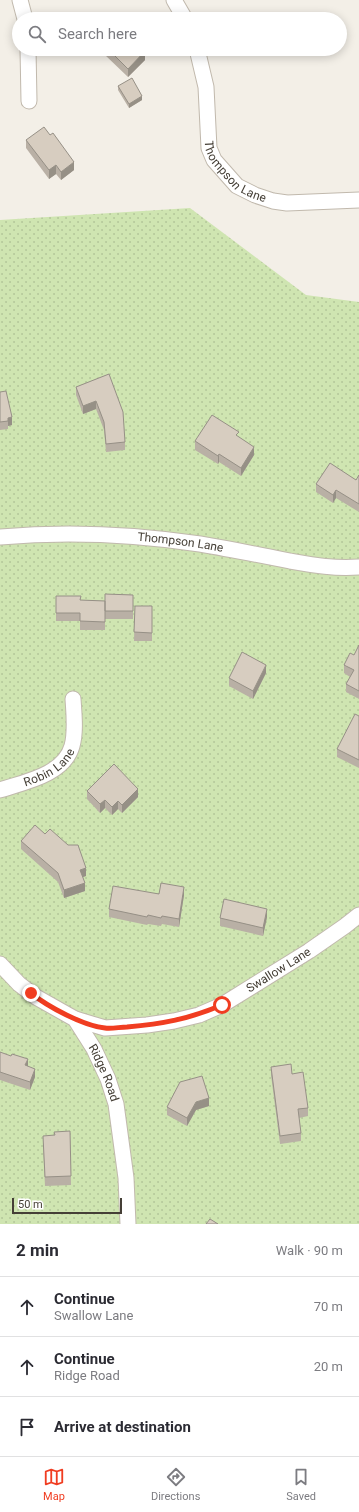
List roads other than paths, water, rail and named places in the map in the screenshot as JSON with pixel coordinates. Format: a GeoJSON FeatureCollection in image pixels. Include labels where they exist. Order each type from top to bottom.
{"type":"FeatureCollection","features":[{"type":"Feature","properties":{"kind":"street"},"geometry":{"type":"LineString","coordinates":[[20,0],[23,12]]}},
{"type":"Feature","properties":{"kind":"street"},"geometry":{"type":"LineString","coordinates":[[174,0],[181,12]]}},
{"type":"Feature","properties":{"kind":"street"},"geometry":{"type":"LineString","coordinates":[[28,56],[29,101]]}},
{"type":"Feature","properties":{"kind":"street","name":"Thompson Lane"},"geometry":{"type":"LineString","coordinates":[[199,56],[206,87],[209,148],[214,160],[220,165],[228,178],[237,186],[255,195],[273,201],[287,203],[359,200]]}},
{"type":"Feature","properties":{"kind":"street","name":"Thompson Lane"},"geometry":{"type":"LineString","coordinates":[[0,537],[33,534],[89,533],[145,537],[201,544],[323,566],[347,568],[359,567]]}},
{"type":"Feature","properties":{"kind":"street","name":"Robin Lane"},"geometry":{"type":"LineString","coordinates":[[0,790],[54,770],[64,761],[72,747],[74,717],[73,700]]}},
{"type":"Feature","properties":{"kind":"street","name":"Swallow Lane"},"geometry":{"type":"LineString","coordinates":[[75,1019],[105,1028],[147,1025],[174,1021],[198,1015],[222,1005],[309,951],[346,926],[359,915]]}},
{"type":"Feature","properties":{"kind":"street","name":"Ridge Road"},"geometry":{"type":"LineString","coordinates":[[0,964],[19,984],[36,998],[75,1019],[94,1049],[108,1079],[116,1104],[126,1178],[128,1224]]}}]}
